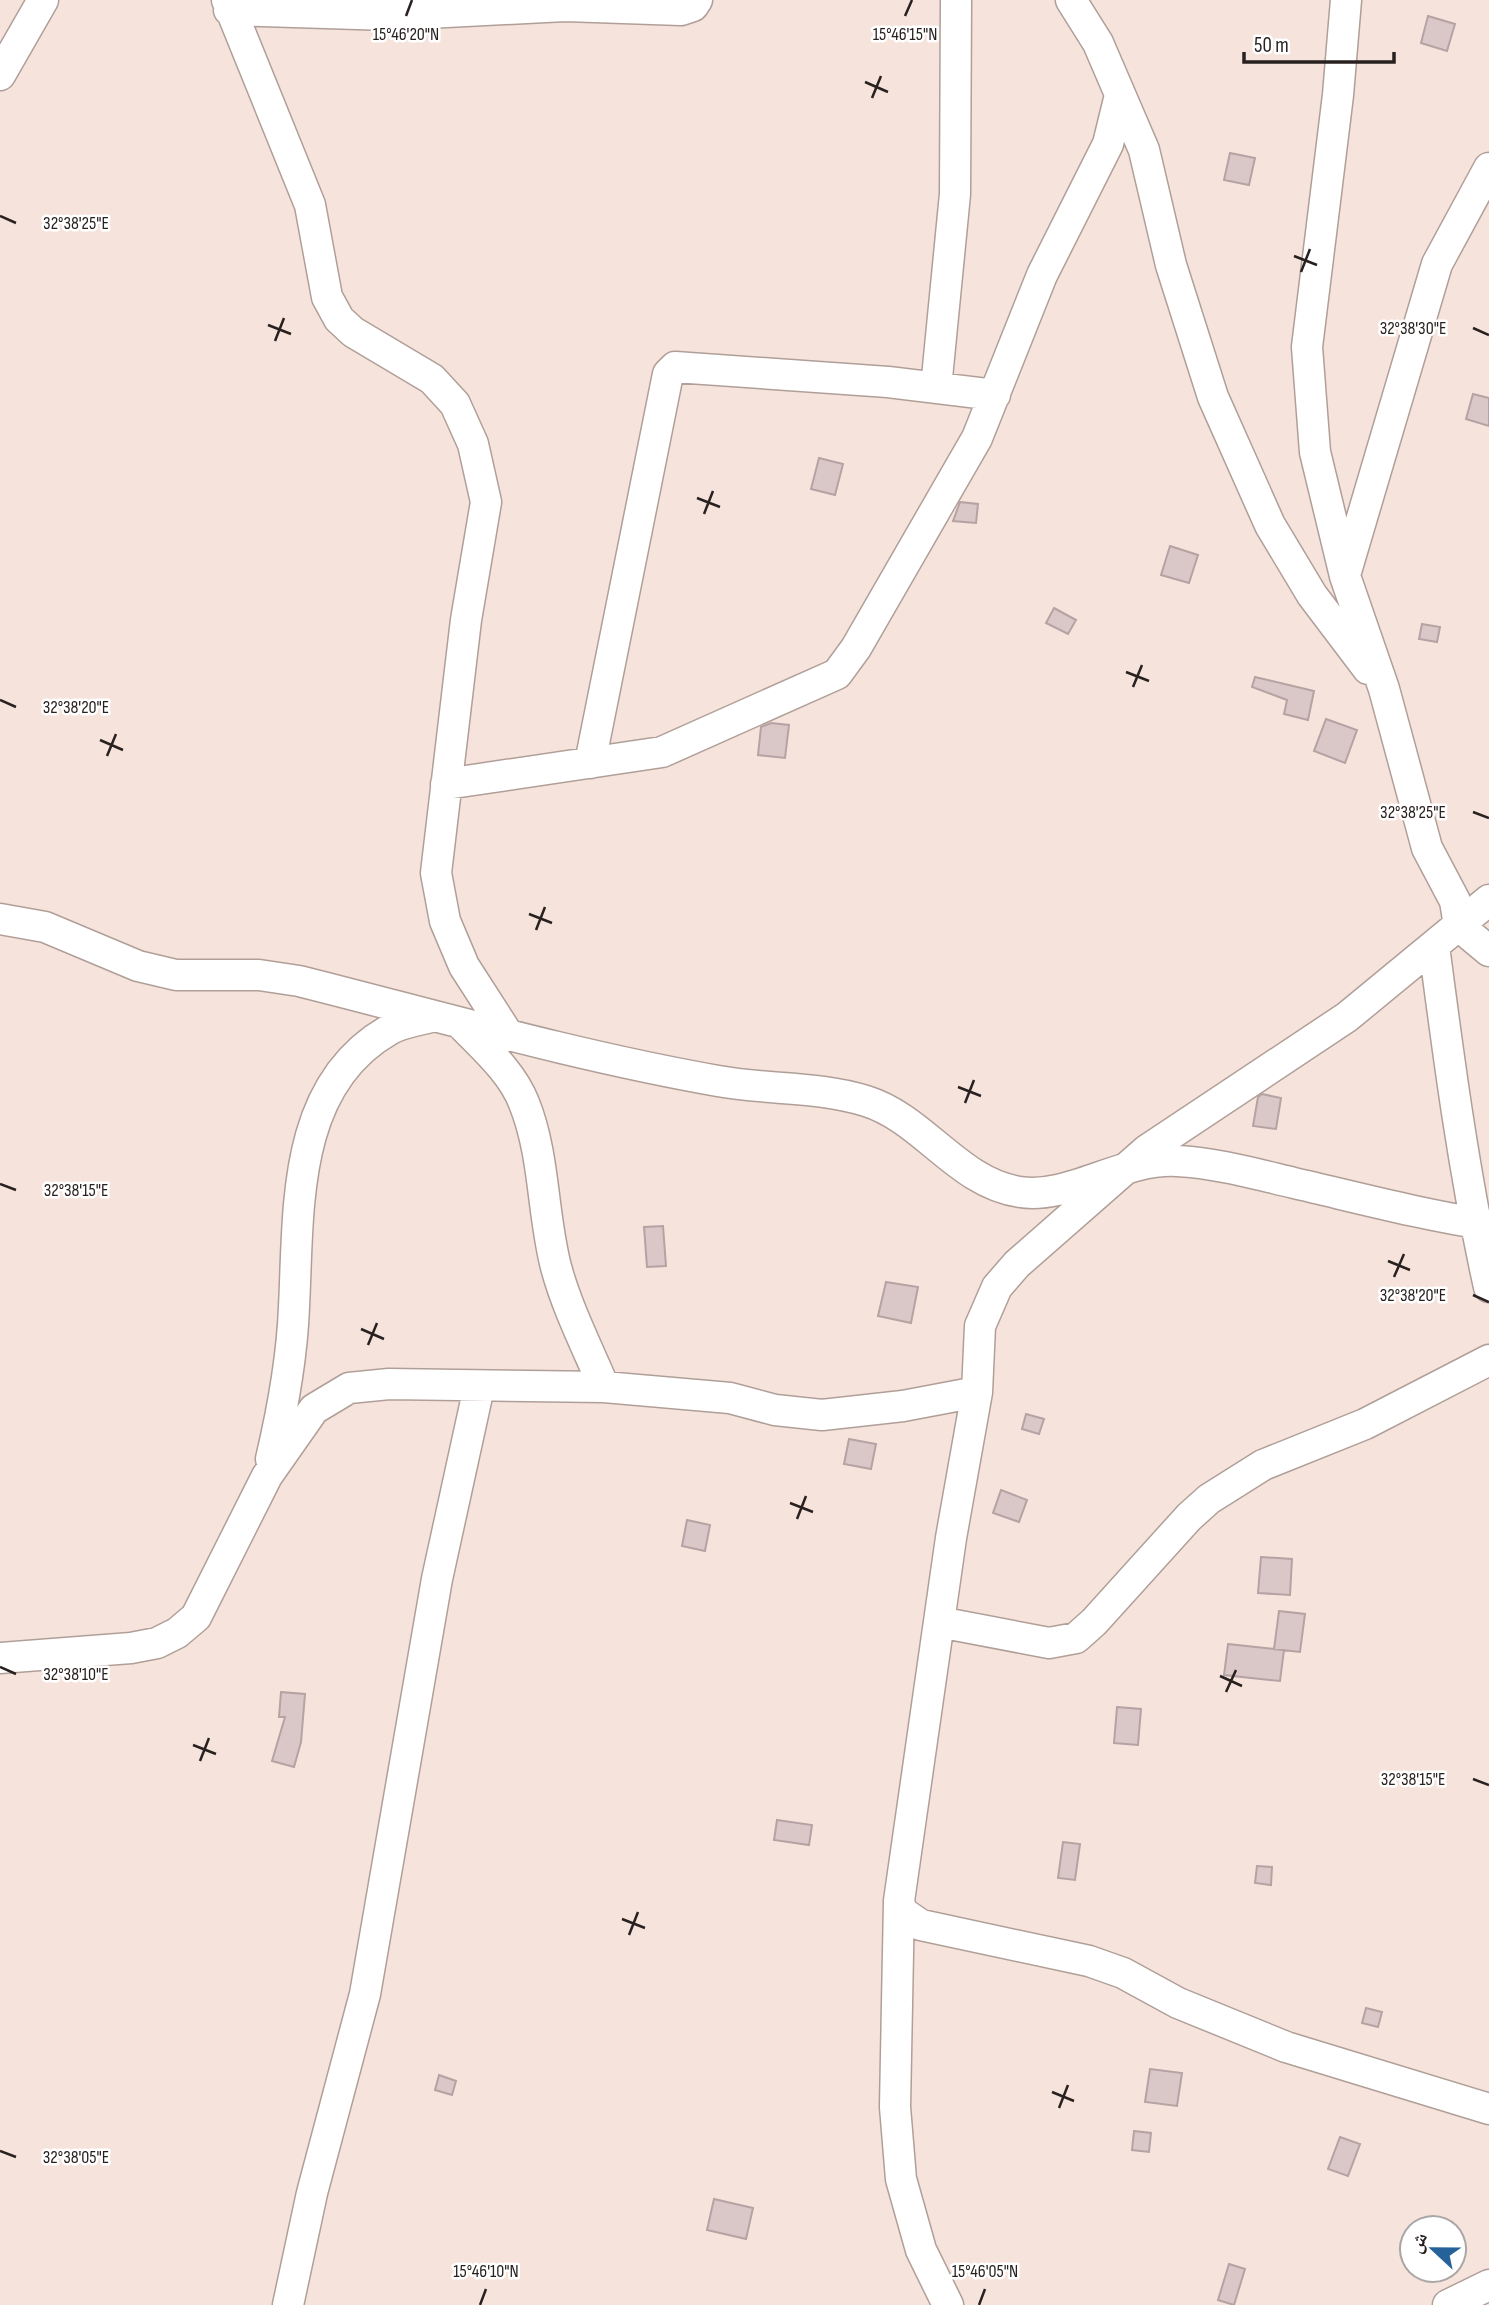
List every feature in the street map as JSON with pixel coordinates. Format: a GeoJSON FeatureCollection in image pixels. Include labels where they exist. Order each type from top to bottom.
{"type":"FeatureCollection","features":[{"type":"Feature","properties":{"kind":"street"},"geometry":{"type":"LineString","coordinates":[[0,75],[43,0]]}},
{"type":"Feature","properties":{"kind":"street"},"geometry":{"type":"LineString","coordinates":[[509,1036],[464,966],[445,920],[436,873],[466,620],[486,502],[473,444],[454,404],[432,379],[353,332],[339,319],[327,297],[310,205],[228,5],[389,15],[565,6],[681,10],[693,6],[696,0]]}},
{"type":"Feature","properties":{"kind":"street"},"geometry":{"type":"LineString","coordinates":[[936,388],[955,194],[956,0]]}},
{"type":"Feature","properties":{"kind":"street"},"geometry":{"type":"LineString","coordinates":[[1071,0],[1098,43],[1144,150],[1171,265],[1213,397],[1270,525],[1312,595],[1384,690]]}},
{"type":"Feature","properties":{"kind":"street"},"geometry":{"type":"LineString","coordinates":[[1346,0],[1338,95],[1307,346],[1315,452],[1345,576],[1384,690],[1427,848],[1455,901],[1459,926],[1489,951]]}},
{"type":"Feature","properties":{"kind":"street"},"geometry":{"type":"LineString","coordinates":[[446,783],[662,752],[837,674],[935,515],[977,438],[1042,275],[1108,144],[1121,95]]}},
{"type":"Feature","properties":{"kind":"street"},"geometry":{"type":"LineString","coordinates":[[1345,576],[1437,264],[1489,168]]}},
{"type":"Feature","properties":{"kind":"street"},"geometry":{"type":"LineString","coordinates":[[590,763],[668,374],[675,367],[688,365],[995,395]]}},
{"type":"Feature","properties":{"kind":"street"},"geometry":{"type":"LineString","coordinates":[[948,2305],[921,2250],[901,2179],[895,2107],[899,1901],[939,1622],[977,1392],[980,1326],[996,1287],[1017,1264],[1130,1165],[1347,1017],[1489,900]]}},
{"type":"Feature","properties":{"kind":"street"},"geometry":{"type":"LineString","coordinates":[[0,919],[45,927],[138,966],[176,975],[259,975],[299,981],[509,1036],[721,1082],[837,1094],[869,1101],[898,1116],[990,1184],[1019,1192],[1049,1191],[1130,1165],[1174,1161],[1211,1165],[1482,1224]]}},
{"type":"Feature","properties":{"kind":"street"},"geometry":{"type":"LineString","coordinates":[[1434,946],[1451,1079],[1482,1224],[1489,1287]]}},
{"type":"Feature","properties":{"kind":"street"},"geometry":{"type":"LineString","coordinates":[[447,1018],[504,1069],[524,1101],[535,1140],[548,1234],[557,1269],[566,1300],[604,1387]]}},
{"type":"Feature","properties":{"kind":"street"},"geometry":{"type":"LineString","coordinates":[[267,1476],[290,1361],[296,1231],[305,1157],[317,1112],[345,1066],[390,1029],[447,1018]]}},
{"type":"Feature","properties":{"kind":"street"},"geometry":{"type":"LineString","coordinates":[[939,1622],[1049,1643],[1076,1638],[1209,1499],[1263,1465],[1364,1424],[1489,1360]]}},
{"type":"Feature","properties":{"kind":"street"},"geometry":{"type":"LineString","coordinates":[[0,1658],[131,1648],[157,1643],[177,1633],[196,1617],[267,1476],[314,1409],[349,1388],[389,1384],[604,1387],[730,1398],[775,1410],[822,1415],[903,1406],[977,1392]]}},
{"type":"Feature","properties":{"kind":"street"},"geometry":{"type":"LineString","coordinates":[[288,2305],[313,2193],[365,1994],[437,1579],[479,1387]]}},
{"type":"Feature","properties":{"kind":"street"},"geometry":{"type":"LineString","coordinates":[[899,1901],[902,1912],[920,1925],[1088,1961],[1123,1973],[1178,2003],[1286,2047],[1489,2109]]}},
{"type":"Feature","properties":{"kind":"street"},"geometry":{"type":"LineString","coordinates":[[1448,2305],[1489,2285]]}},
{"type":"Feature","properties":{"kind":"building"},"geometry":{"type":"Polygon","coordinates":[[[1428,16],[1455,24],[1447,51],[1421,43],[1428,16]]]}},
{"type":"Feature","properties":{"kind":"building"},"geometry":{"type":"Polygon","coordinates":[[[1230,153],[1255,158],[1249,185],[1224,180],[1230,153]]]}},
{"type":"Feature","properties":{"kind":"building"},"geometry":{"type":"Polygon","coordinates":[[[1473,394],[1489,398],[1489,426],[1466,419],[1473,394]]]}},
{"type":"Feature","properties":{"kind":"building"},"geometry":{"type":"Polygon","coordinates":[[[819,458],[843,464],[835,495],[811,489],[819,458]]]}},
{"type":"Feature","properties":{"kind":"building"},"geometry":{"type":"Polygon","coordinates":[[[960,502],[978,504],[976,523],[953,521],[960,502]]]}},
{"type":"Feature","properties":{"kind":"building"},"geometry":{"type":"Polygon","coordinates":[[[1170,546],[1198,555],[1189,583],[1161,575],[1170,546]]]}},
{"type":"Feature","properties":{"kind":"building"},"geometry":{"type":"Polygon","coordinates":[[[1054,608],[1076,620],[1068,634],[1046,623],[1054,608]]]}},
{"type":"Feature","properties":{"kind":"building"},"geometry":{"type":"Polygon","coordinates":[[[1422,624],[1440,627],[1437,642],[1419,639],[1422,624]]]}},
{"type":"Feature","properties":{"kind":"building"},"geometry":{"type":"Polygon","coordinates":[[[1255,677],[1314,691],[1308,720],[1284,714],[1287,700],[1252,687],[1255,677]]]}},
{"type":"Feature","properties":{"kind":"building"},"geometry":{"type":"Polygon","coordinates":[[[1326,719],[1357,730],[1345,763],[1314,751],[1326,719]]]}},
{"type":"Feature","properties":{"kind":"building"},"geometry":{"type":"Polygon","coordinates":[[[771,723],[789,725],[785,758],[758,755],[761,727],[771,723]]]}},
{"type":"Feature","properties":{"kind":"building"},"geometry":{"type":"Polygon","coordinates":[[[1262,1094],[1281,1098],[1276,1129],[1253,1126],[1258,1097],[1262,1094]]]}},
{"type":"Feature","properties":{"kind":"building"},"geometry":{"type":"Polygon","coordinates":[[[663,1226],[666,1266],[647,1267],[644,1227],[663,1226]]]}},
{"type":"Feature","properties":{"kind":"building"},"geometry":{"type":"Polygon","coordinates":[[[886,1282],[918,1287],[911,1323],[878,1316],[886,1282]]]}},
{"type":"Feature","properties":{"kind":"building"},"geometry":{"type":"Polygon","coordinates":[[[1026,1414],[1044,1419],[1039,1434],[1022,1429],[1026,1414]]]}},
{"type":"Feature","properties":{"kind":"building"},"geometry":{"type":"Polygon","coordinates":[[[849,1439],[876,1444],[871,1469],[844,1464],[849,1439]]]}},
{"type":"Feature","properties":{"kind":"building"},"geometry":{"type":"Polygon","coordinates":[[[1001,1490],[1027,1500],[1019,1522],[993,1513],[1001,1490]]]}},
{"type":"Feature","properties":{"kind":"building"},"geometry":{"type":"Polygon","coordinates":[[[687,1520],[710,1525],[705,1551],[682,1546],[687,1520]]]}},
{"type":"Feature","properties":{"kind":"building"},"geometry":{"type":"Polygon","coordinates":[[[1261,1557],[1292,1559],[1290,1595],[1258,1593],[1261,1557]]]}},
{"type":"Feature","properties":{"kind":"building"},"geometry":{"type":"Polygon","coordinates":[[[1279,1611],[1305,1614],[1300,1652],[1274,1649],[1279,1611]]]}},
{"type":"Feature","properties":{"kind":"building"},"geometry":{"type":"Polygon","coordinates":[[[1228,1644],[1284,1650],[1280,1681],[1224,1675],[1228,1644]]]}},
{"type":"Feature","properties":{"kind":"building"},"geometry":{"type":"Polygon","coordinates":[[[281,1692],[305,1694],[301,1742],[294,1767],[272,1761],[285,1717],[279,1717],[281,1692]]]}},
{"type":"Feature","properties":{"kind":"building"},"geometry":{"type":"Polygon","coordinates":[[[1117,1707],[1141,1709],[1138,1745],[1114,1743],[1117,1707]]]}},
{"type":"Feature","properties":{"kind":"building"},"geometry":{"type":"Polygon","coordinates":[[[777,1820],[812,1825],[809,1845],[774,1840],[777,1820]]]}},
{"type":"Feature","properties":{"kind":"building"},"geometry":{"type":"Polygon","coordinates":[[[1063,1842],[1080,1844],[1075,1880],[1058,1878],[1063,1842]]]}},
{"type":"Feature","properties":{"kind":"building"},"geometry":{"type":"Polygon","coordinates":[[[1257,1866],[1272,1867],[1271,1885],[1255,1883],[1257,1866]]]}},
{"type":"Feature","properties":{"kind":"building"},"geometry":{"type":"Polygon","coordinates":[[[1366,2008],[1382,2012],[1378,2027],[1362,2023],[1366,2008]]]}},
{"type":"Feature","properties":{"kind":"building"},"geometry":{"type":"Polygon","coordinates":[[[1150,2069],[1182,2073],[1177,2106],[1145,2102],[1150,2069]]]}},
{"type":"Feature","properties":{"kind":"building"},"geometry":{"type":"Polygon","coordinates":[[[439,2075],[456,2081],[452,2095],[435,2090],[439,2075]]]}},
{"type":"Feature","properties":{"kind":"building"},"geometry":{"type":"Polygon","coordinates":[[[1134,2131],[1151,2133],[1149,2152],[1132,2150],[1134,2131]]]}},
{"type":"Feature","properties":{"kind":"building"},"geometry":{"type":"Polygon","coordinates":[[[1340,2137],[1360,2144],[1348,2176],[1328,2169],[1340,2137]]]}},
{"type":"Feature","properties":{"kind":"building"},"geometry":{"type":"Polygon","coordinates":[[[714,2199],[753,2208],[746,2239],[707,2230],[714,2199]]]}},
{"type":"Feature","properties":{"kind":"building"},"geometry":{"type":"Polygon","coordinates":[[[1229,2264],[1245,2269],[1234,2305],[1218,2300],[1229,2264]]]}}]}
